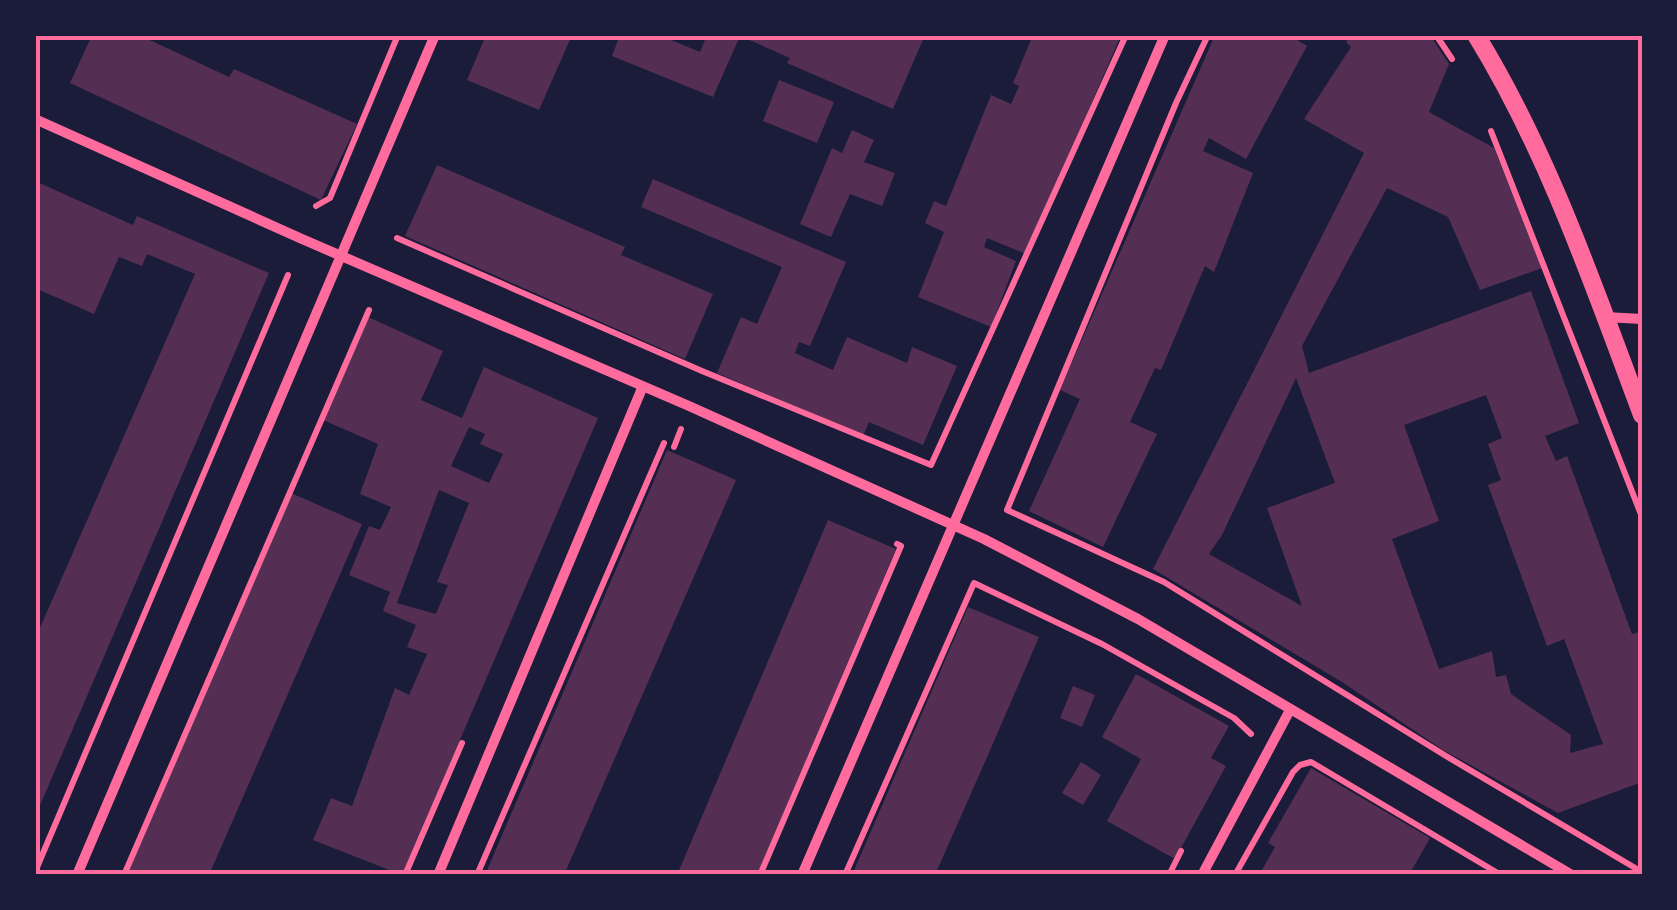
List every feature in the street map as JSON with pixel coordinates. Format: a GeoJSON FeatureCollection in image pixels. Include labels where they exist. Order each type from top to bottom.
{"type":"FeatureCollection","features":[{"type":"Feature","properties":{"kind":"street"},"geometry":{"type":"LineString","coordinates":[[77,875],[435,35]]}},
{"type":"Feature","properties":{"kind":"street"},"geometry":{"type":"LineString","coordinates":[[802,875],[1164,35]]}},
{"type":"Feature","properties":{"kind":"street"},"geometry":{"type":"LineString","coordinates":[[1476,35],[1523,122],[1642,415]]}},
{"type":"Feature","properties":{"kind":"street"},"geometry":{"type":"LineString","coordinates":[[35,119],[954,525],[1138,619],[1572,875]]}},
{"type":"Feature","properties":{"kind":"street"},"geometry":{"type":"LineString","coordinates":[[1605,317],[1642,319]]}},
{"type":"Feature","properties":{"kind":"street"},"geometry":{"type":"LineString","coordinates":[[438,875],[644,386]]}},
{"type":"Feature","properties":{"kind":"street"},"geometry":{"type":"LineString","coordinates":[[1202,875],[1290,710]]}},
{"type":"Feature","properties":{"kind":"path"},"geometry":{"type":"LineString","coordinates":[[316,206],[330,198],[398,35]]}},
{"type":"Feature","properties":{"kind":"path"},"geometry":{"type":"LineString","coordinates":[[398,238],[702,371],[931,465],[1126,35]]}},
{"type":"Feature","properties":{"kind":"path"},"geometry":{"type":"LineString","coordinates":[[1208,35],[1007,510],[1164,582],[1642,872]]}},
{"type":"Feature","properties":{"kind":"path"},"geometry":{"type":"LineString","coordinates":[[1436,35],[1456,65]]}},
{"type":"Feature","properties":{"kind":"path"},"geometry":{"type":"LineString","coordinates":[[1491,130],[1642,516]]}},
{"type":"Feature","properties":{"kind":"path"},"geometry":{"type":"LineString","coordinates":[[35,872],[288,275]]}},
{"type":"Feature","properties":{"kind":"path"},"geometry":{"type":"LineString","coordinates":[[124,875],[369,310]]}},
{"type":"Feature","properties":{"kind":"path"},"geometry":{"type":"LineString","coordinates":[[477,875],[664,442]]}},
{"type":"Feature","properties":{"kind":"path"},"geometry":{"type":"LineString","coordinates":[[760,875],[901,546],[897,544]]}},
{"type":"Feature","properties":{"kind":"path"},"geometry":{"type":"LineString","coordinates":[[845,875],[974,582],[1102,644],[1234,718],[1250,734]]}},
{"type":"Feature","properties":{"kind":"path"},"geometry":{"type":"LineString","coordinates":[[1236,875],[1293,772],[1300,764],[1311,762],[1501,875]]}},
{"type":"Feature","properties":{"kind":"building"},"geometry":{"type":"Polygon","coordinates":[[[92,35],[139,35],[229,77],[234,69],[357,124],[321,200],[70,83],[92,35]]]}},
{"type":"Feature","properties":{"kind":"building"},"geometry":{"type":"Polygon","coordinates":[[[486,35],[572,35],[539,110],[467,80],[486,35]]]}},
{"type":"Feature","properties":{"kind":"building"},"geometry":{"type":"Polygon","coordinates":[[[620,35],[659,35],[700,52],[707,35],[925,35],[893,109],[787,63],[790,58],[740,36],[713,97],[612,56],[620,35]]]}},
{"type":"Feature","properties":{"kind":"building"},"geometry":{"type":"Polygon","coordinates":[[[1033,35],[1121,35],[1026,254],[987,238],[984,247],[1016,261],[991,327],[918,297],[944,232],[925,223],[934,201],[946,206],[991,95],[1011,104],[1019,86],[1013,83],[1033,35]]]}},
{"type":"Feature","properties":{"kind":"building"},"geometry":{"type":"Polygon","coordinates":[[[1215,35],[1289,35],[1307,46],[1246,159],[1209,138],[1203,151],[1253,173],[1214,272],[1205,266],[1161,370],[1155,368],[1130,422],[1157,434],[1103,547],[1029,511],[1080,399],[1060,390],[1215,35]]]}},
{"type":"Feature","properties":{"kind":"building"},"geometry":{"type":"Polygon","coordinates":[[[1352,35],[1430,35],[1449,64],[1429,112],[1494,148],[1542,268],[1480,290],[1448,217],[1387,188],[1302,346],[1309,373],[1531,291],[1579,423],[1545,436],[1556,461],[1567,456],[1632,634],[1642,631],[1642,782],[1558,813],[1443,750],[1342,682],[1153,569],[1364,153],[1304,119],[1351,47],[1346,42],[1352,35]],[[1296,378],[1222,535],[1209,554],[1302,606],[1267,508],[1335,483],[1296,378]],[[1486,395],[1404,425],[1439,521],[1392,539],[1439,669],[1492,651],[1496,677],[1506,675],[1511,694],[1571,735],[1570,753],[1603,744],[1564,639],[1547,646],[1488,485],[1501,480],[1488,444],[1502,438],[1486,395]]]}},
{"type":"Feature","properties":{"kind":"building"},"geometry":{"type":"Polygon","coordinates":[[[779,80],[834,102],[817,143],[763,121],[779,80]]]}},
{"type":"Feature","properties":{"kind":"building"},"geometry":{"type":"Polygon","coordinates":[[[852,130],[874,140],[864,162],[895,173],[882,206],[850,194],[831,237],[800,224],[832,148],[842,153],[852,130]]]}},
{"type":"Feature","properties":{"kind":"building"},"geometry":{"type":"Polygon","coordinates":[[[437,165],[625,247],[621,255],[713,294],[685,359],[405,236],[437,165]]]}},
{"type":"Feature","properties":{"kind":"building"},"geometry":{"type":"Polygon","coordinates":[[[653,179],[846,262],[810,346],[799,342],[795,353],[833,370],[847,337],[907,363],[912,347],[957,366],[923,445],[869,422],[863,436],[717,373],[741,317],[757,324],[782,267],[641,207],[653,179]]]}},
{"type":"Feature","properties":{"kind":"building"},"geometry":{"type":"Polygon","coordinates":[[[35,181],[133,225],[137,216],[269,273],[35,817],[35,639],[195,274],[147,254],[142,266],[119,257],[94,314],[35,288],[35,181]]]}},
{"type":"Feature","properties":{"kind":"building"},"geometry":{"type":"Polygon","coordinates":[[[368,317],[443,351],[421,400],[462,418],[484,367],[598,418],[402,875],[313,840],[331,798],[352,806],[395,688],[409,695],[427,654],[407,647],[416,625],[383,611],[390,592],[349,575],[369,526],[380,530],[391,507],[360,494],[378,444],[323,420],[368,317]],[[469,427],[451,466],[489,483],[503,454],[480,444],[485,434],[469,427]],[[439,490],[397,603],[436,614],[448,585],[437,582],[469,503],[439,490]]]}},
{"type":"Feature","properties":{"kind":"building"},"geometry":{"type":"Polygon","coordinates":[[[667,450],[736,480],[564,875],[485,875],[667,450]]]}},
{"type":"Feature","properties":{"kind":"building"},"geometry":{"type":"Polygon","coordinates":[[[291,493],[362,524],[209,875],[127,875],[291,493]]]}},
{"type":"Feature","properties":{"kind":"building"},"geometry":{"type":"Polygon","coordinates":[[[828,520],[896,549],[757,875],[677,875],[828,520]]]}},
{"type":"Feature","properties":{"kind":"building"},"geometry":{"type":"Polygon","coordinates":[[[968,607],[1039,637],[988,755],[935,875],[852,875],[968,607]]]}},
{"type":"Feature","properties":{"kind":"building"},"geometry":{"type":"Polygon","coordinates":[[[1136,674],[1229,726],[1211,758],[1226,766],[1175,859],[1107,821],[1141,759],[1102,737],[1136,674]]]}},
{"type":"Feature","properties":{"kind":"building"},"geometry":{"type":"Polygon","coordinates":[[[1073,686],[1095,695],[1082,727],[1060,718],[1073,686]]]}},
{"type":"Feature","properties":{"kind":"building"},"geometry":{"type":"Polygon","coordinates":[[[1081,762],[1101,775],[1083,805],[1062,793],[1081,762]]]}},
{"type":"Feature","properties":{"kind":"building"},"geometry":{"type":"Polygon","coordinates":[[[1311,768],[1430,838],[1409,875],[1259,875],[1275,847],[1268,843],[1311,768]]]}}]}
